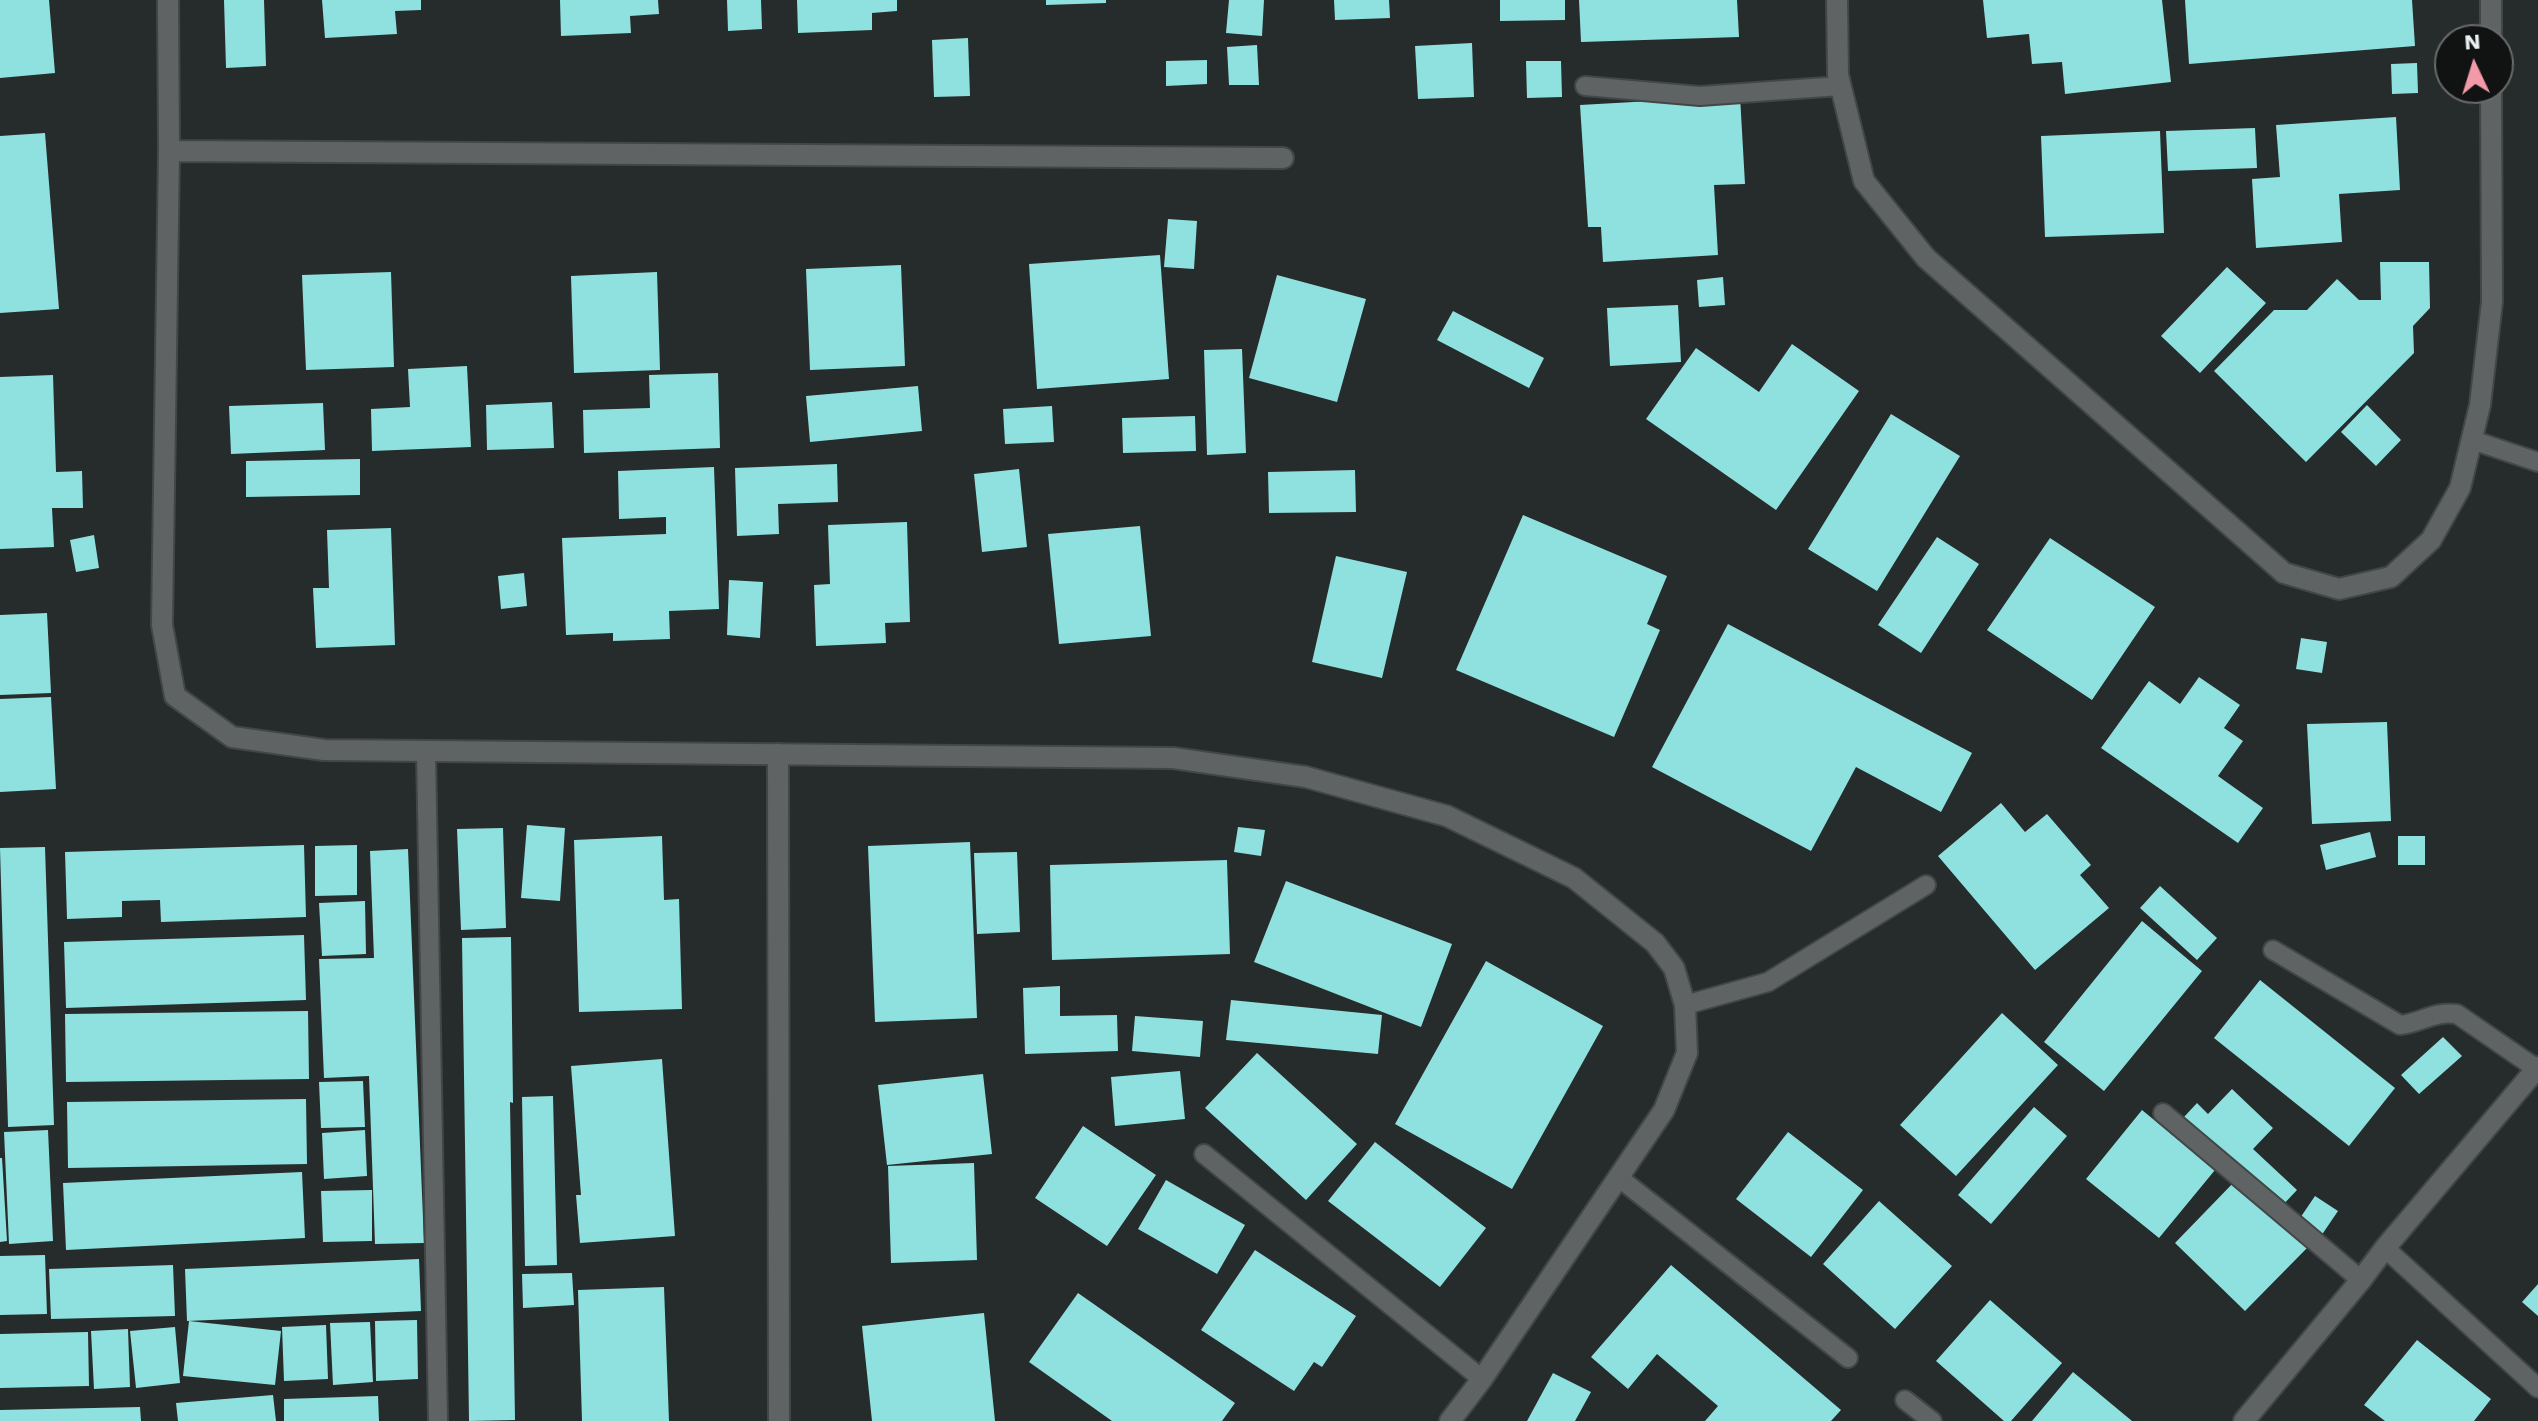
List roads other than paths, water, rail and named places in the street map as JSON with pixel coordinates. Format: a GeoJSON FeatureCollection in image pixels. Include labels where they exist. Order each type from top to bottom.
{"type":"FeatureCollection","features":[{"type":"Feature","properties":{"kind":"street"},"geometry":{"type":"LineString","coordinates":[[168,0],[169,151],[162,625],[175,696],[232,737],[324,750],[1173,758],[1306,777],[1447,816],[1574,878],[1655,943],[1674,968],[1685,1005],[1687,1053],[1664,1110],[1482,1379],[1450,1421]]}},
{"type":"Feature","properties":{"kind":"street"},"geometry":{"type":"LineString","coordinates":[[1837,0],[1840,86],[1864,181],[1926,258],[2284,573],[2339,589],[2391,577],[2431,540],[2460,488],[2480,405],[2492,302],[2491,104]]}},
{"type":"Feature","properties":{"kind":"street"},"geometry":{"type":"LineString","coordinates":[[2491,0],[2491,24]]}},
{"type":"Feature","properties":{"kind":"street"},"geometry":{"type":"LineString","coordinates":[[169,151],[1283,158]]}},
{"type":"Feature","properties":{"kind":"street"},"geometry":{"type":"LineString","coordinates":[[778,754],[779,1421]]}},
{"type":"Feature","properties":{"kind":"street"},"geometry":{"type":"LineString","coordinates":[[2244,1421],[2537,1068]]}},
{"type":"Feature","properties":{"kind":"lane"},"geometry":{"type":"LineString","coordinates":[[1585,86],[1700,96],[1840,86]]}},
{"type":"Feature","properties":{"kind":"lane"},"geometry":{"type":"LineString","coordinates":[[2472,440],[2538,462]]}},
{"type":"Feature","properties":{"kind":"lane"},"geometry":{"type":"LineString","coordinates":[[426,752],[438,1421]]}},
{"type":"Feature","properties":{"kind":"lane"},"geometry":{"type":"LineString","coordinates":[[1685,1005],[1768,982],[1926,885]]}},
{"type":"Feature","properties":{"kind":"lane"},"geometry":{"type":"LineString","coordinates":[[2273,950],[2400,1025],[2442,1012],[2457,1014],[2537,1068]]}},
{"type":"Feature","properties":{"kind":"lane"},"geometry":{"type":"LineString","coordinates":[[2163,1113],[2361,1280]]}},
{"type":"Feature","properties":{"kind":"lane"},"geometry":{"type":"LineString","coordinates":[[1204,1154],[1482,1379]]}},
{"type":"Feature","properties":{"kind":"lane"},"geometry":{"type":"LineString","coordinates":[[1618,1177],[1848,1358]]}},
{"type":"Feature","properties":{"kind":"lane"},"geometry":{"type":"LineString","coordinates":[[2385,1248],[2538,1388]]}},
{"type":"Feature","properties":{"kind":"lane"},"geometry":{"type":"LineString","coordinates":[[1905,1400],[1932,1421]]}}]}
